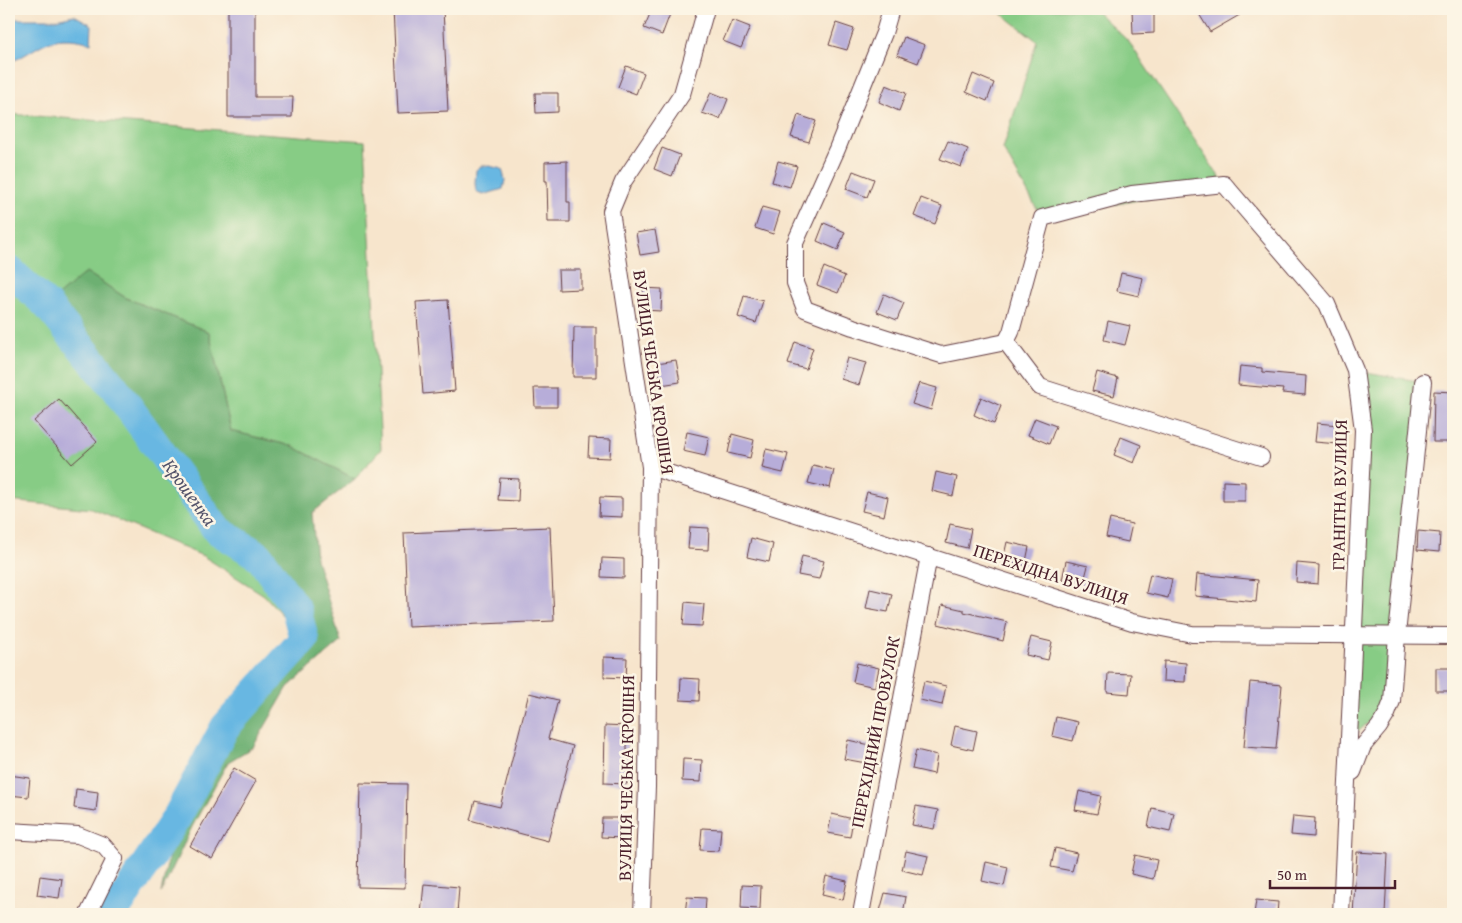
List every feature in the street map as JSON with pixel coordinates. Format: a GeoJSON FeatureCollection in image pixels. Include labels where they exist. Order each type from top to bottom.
{"type":"FeatureCollection","features":[{"type":"Feature","properties":{"kind":"street","name":"ВУЛИЦЯ ЧЕСЬКА КРОШНЯ"},"geometry":{"type":"LineString","coordinates":[[642,914],[647,787],[650,467],[611,211],[623,182],[682,94],[706,9]]}},
{"type":"Feature","properties":{"kind":"street"},"geometry":{"type":"LineString","coordinates":[[891,9],[884,34],[837,149],[795,243],[795,283],[805,309],[853,327],[941,355],[1006,342],[1040,388],[1261,457]]}},
{"type":"Feature","properties":{"kind":"street","name":"ГРАНІТНА ВУЛИЦЯ"},"geometry":{"type":"LineString","coordinates":[[1006,342],[1042,218],[1132,194],[1224,184],[1327,304],[1355,370],[1364,430],[1341,914]]}},
{"type":"Feature","properties":{"kind":"street","name":"ГРАНІТНА ВУЛИЦЯ"},"geometry":{"type":"LineString","coordinates":[[1347,791],[1354,766],[1363,746],[1379,727],[1392,701],[1423,382]]}},
{"type":"Feature","properties":{"kind":"street","name":"ПЕРЕХІДНА ВУЛИЦЯ"},"geometry":{"type":"LineString","coordinates":[[650,467],[1132,622],[1192,634],[1453,636]]}},
{"type":"Feature","properties":{"kind":"street","name":"ПЕРЕХІДНИЙ ПРОВУЛОК"},"geometry":{"type":"LineString","coordinates":[[861,914],[929,556]]}},
{"type":"Feature","properties":{"kind":"street"},"geometry":{"type":"LineString","coordinates":[[9,831],[78,835],[104,845],[115,859],[88,914]]}},
{"type":"Feature","properties":{"kind":"green space"},"geometry":{"type":"Polygon","coordinates":[[[996,9],[1094,9],[1129,42],[1224,184],[1042,218],[1003,149],[1037,41],[996,9]]]}},
{"type":"Feature","properties":{"kind":"green space"},"geometry":{"type":"Polygon","coordinates":[[[9,114],[365,141],[381,449],[355,479],[292,446],[231,431],[209,332],[126,298],[86,272],[114,387],[217,529],[259,556],[296,609],[304,639],[264,595],[203,556],[92,509],[9,501],[9,114]]]}},
{"type":"Feature","properties":{"kind":"green space"},"geometry":{"type":"Polygon","coordinates":[[[86,272],[126,298],[209,332],[231,431],[292,446],[355,479],[312,513],[316,559],[341,642],[288,687],[253,747],[228,762],[192,827],[161,893],[177,817],[225,727],[304,639],[296,609],[259,556],[217,530],[119,394],[47,305],[86,272]]]}},
{"type":"Feature","properties":{"kind":"green space"},"geometry":{"type":"Polygon","coordinates":[[[1355,370],[1423,382],[1392,701],[1349,740],[1361,497],[1355,370]]]}},
{"type":"Feature","properties":{"kind":"water"},"geometry":{"type":"Polygon","coordinates":[[[74,15],[92,25],[91,43],[70,39],[53,40],[9,62],[9,24],[15,19],[56,19],[74,15]]]}},
{"type":"Feature","properties":{"kind":"water"},"geometry":{"type":"Polygon","coordinates":[[[481,166],[502,169],[505,180],[503,189],[483,195],[476,191],[476,170],[481,166]]]}},
{"type":"Feature","properties":{"kind":"building"},"geometry":{"type":"Polygon","coordinates":[[[228,9],[255,9],[255,97],[293,97],[292,117],[228,117],[228,9]]]}},
{"type":"Feature","properties":{"kind":"building"},"geometry":{"type":"Polygon","coordinates":[[[393,9],[443,9],[448,111],[398,113],[393,9]]]}},
{"type":"Feature","properties":{"kind":"building"},"geometry":{"type":"Polygon","coordinates":[[[652,9],[670,14],[662,35],[644,28],[652,9]]]}},
{"type":"Feature","properties":{"kind":"building"},"geometry":{"type":"Polygon","coordinates":[[[1132,9],[1154,9],[1154,33],[1133,34],[1132,9]]]}},
{"type":"Feature","properties":{"kind":"building"},"geometry":{"type":"Polygon","coordinates":[[[1196,9],[1250,9],[1210,32],[1196,9]]]}},
{"type":"Feature","properties":{"kind":"building"},"geometry":{"type":"Polygon","coordinates":[[[732,20],[750,27],[741,48],[723,41],[732,20]]]}},
{"type":"Feature","properties":{"kind":"building"},"geometry":{"type":"Polygon","coordinates":[[[836,23],[854,29],[847,50],[829,45],[836,23]]]}},
{"type":"Feature","properties":{"kind":"building"},"geometry":{"type":"Polygon","coordinates":[[[904,37],[925,45],[918,63],[897,55],[904,37]]]}},
{"type":"Feature","properties":{"kind":"building"},"geometry":{"type":"Polygon","coordinates":[[[626,66],[644,73],[636,94],[618,87],[626,66]]]}},
{"type":"Feature","properties":{"kind":"building"},"geometry":{"type":"Polygon","coordinates":[[[973,74],[994,83],[987,101],[966,92],[973,74]]]}},
{"type":"Feature","properties":{"kind":"building"},"geometry":{"type":"Polygon","coordinates":[[[886,85],[906,93],[899,111],[879,102],[886,85]]]}},
{"type":"Feature","properties":{"kind":"building"},"geometry":{"type":"Polygon","coordinates":[[[711,92],[728,99],[720,119],[702,113],[711,92]]]}},
{"type":"Feature","properties":{"kind":"building"},"geometry":{"type":"Polygon","coordinates":[[[535,93],[558,93],[558,112],[536,113],[535,93]]]}},
{"type":"Feature","properties":{"kind":"building"},"geometry":{"type":"Polygon","coordinates":[[[798,115],[816,121],[809,142],[791,137],[798,115]]]}},
{"type":"Feature","properties":{"kind":"building"},"geometry":{"type":"Polygon","coordinates":[[[948,141],[968,149],[961,167],[940,159],[948,141]]]}},
{"type":"Feature","properties":{"kind":"building"},"geometry":{"type":"Polygon","coordinates":[[[662,148],[680,155],[672,176],[654,169],[662,148]]]}},
{"type":"Feature","properties":{"kind":"building"},"geometry":{"type":"Polygon","coordinates":[[[567,161],[567,202],[570,202],[570,222],[548,222],[545,162],[567,161]]]}},
{"type":"Feature","properties":{"kind":"building"},"geometry":{"type":"Polygon","coordinates":[[[778,161],[797,166],[790,187],[772,182],[778,161]]]}},
{"type":"Feature","properties":{"kind":"building"},"geometry":{"type":"Polygon","coordinates":[[[853,171],[874,179],[867,197],[846,189],[853,171]]]}},
{"type":"Feature","properties":{"kind":"building"},"geometry":{"type":"Polygon","coordinates":[[[921,198],[942,206],[935,224],[914,216],[921,198]]]}},
{"type":"Feature","properties":{"kind":"building"},"geometry":{"type":"Polygon","coordinates":[[[762,207],[780,212],[773,234],[755,228],[762,207]]]}},
{"type":"Feature","properties":{"kind":"building"},"geometry":{"type":"Polygon","coordinates":[[[824,223],[845,232],[838,250],[817,241],[824,223]]]}},
{"type":"Feature","properties":{"kind":"building"},"geometry":{"type":"Polygon","coordinates":[[[655,230],[659,252],[640,255],[636,233],[655,230]]]}},
{"type":"Feature","properties":{"kind":"building"},"geometry":{"type":"Polygon","coordinates":[[[824,267],[845,276],[838,293],[817,285],[824,267]]]}},
{"type":"Feature","properties":{"kind":"building"},"geometry":{"type":"Polygon","coordinates":[[[558,270],[581,270],[581,289],[559,290],[558,270]]]}},
{"type":"Feature","properties":{"kind":"building"},"geometry":{"type":"Polygon","coordinates":[[[1121,273],[1143,278],[1139,296],[1117,291],[1121,273]]]}},
{"type":"Feature","properties":{"kind":"building"},"geometry":{"type":"Polygon","coordinates":[[[643,288],[662,289],[661,311],[642,310],[643,288]]]}},
{"type":"Feature","properties":{"kind":"building"},"geometry":{"type":"Polygon","coordinates":[[[884,294],[904,303],[897,320],[877,312],[884,294]]]}},
{"type":"Feature","properties":{"kind":"building"},"geometry":{"type":"Polygon","coordinates":[[[744,296],[763,301],[756,323],[738,317],[744,296]]]}},
{"type":"Feature","properties":{"kind":"building"},"geometry":{"type":"Polygon","coordinates":[[[448,300],[455,391],[423,394],[416,302],[448,300]]]}},
{"type":"Feature","properties":{"kind":"building"},"geometry":{"type":"Polygon","coordinates":[[[1108,321],[1130,326],[1125,345],[1104,340],[1108,321]]]}},
{"type":"Feature","properties":{"kind":"building"},"geometry":{"type":"Polygon","coordinates":[[[574,327],[596,327],[596,377],[573,377],[574,327]]]}},
{"type":"Feature","properties":{"kind":"building"},"geometry":{"type":"Polygon","coordinates":[[[795,342],[813,348],[806,369],[788,364],[795,342]]]}},
{"type":"Feature","properties":{"kind":"building"},"geometry":{"type":"Polygon","coordinates":[[[847,358],[866,363],[859,385],[841,379],[847,358]]]}},
{"type":"Feature","properties":{"kind":"building"},"geometry":{"type":"Polygon","coordinates":[[[676,360],[680,382],[661,385],[657,363],[676,360]]]}},
{"type":"Feature","properties":{"kind":"building"},"geometry":{"type":"Polygon","coordinates":[[[1240,366],[1262,368],[1262,372],[1306,376],[1305,395],[1282,393],[1283,389],[1238,385],[1240,366]]]}},
{"type":"Feature","properties":{"kind":"building"},"geometry":{"type":"Polygon","coordinates":[[[1097,372],[1118,378],[1114,396],[1092,391],[1097,372]]]}},
{"type":"Feature","properties":{"kind":"building"},"geometry":{"type":"Polygon","coordinates":[[[919,383],[937,388],[931,410],[912,404],[919,383]]]}},
{"type":"Feature","properties":{"kind":"building"},"geometry":{"type":"Polygon","coordinates":[[[534,388],[557,388],[557,407],[535,407],[534,388]]]}},
{"type":"Feature","properties":{"kind":"building"},"geometry":{"type":"Polygon","coordinates":[[[1434,391],[1453,392],[1453,442],[1433,442],[1434,391]]]}},
{"type":"Feature","properties":{"kind":"building"},"geometry":{"type":"Polygon","coordinates":[[[981,397],[1001,406],[994,424],[974,415],[981,397]]]}},
{"type":"Feature","properties":{"kind":"building"},"geometry":{"type":"Polygon","coordinates":[[[59,399],[97,442],[72,464],[34,421],[59,399]]]}},
{"type":"Feature","properties":{"kind":"building"},"geometry":{"type":"Polygon","coordinates":[[[1035,418],[1056,426],[1049,444],[1028,435],[1035,418]]]}},
{"type":"Feature","properties":{"kind":"building"},"geometry":{"type":"Polygon","coordinates":[[[1317,423],[1339,425],[1338,444],[1315,442],[1317,423]]]}},
{"type":"Feature","properties":{"kind":"building"},"geometry":{"type":"Polygon","coordinates":[[[687,432],[709,437],[705,456],[683,451],[687,432]]]}},
{"type":"Feature","properties":{"kind":"building"},"geometry":{"type":"Polygon","coordinates":[[[732,434],[754,440],[750,458],[728,453],[732,434]]]}},
{"type":"Feature","properties":{"kind":"building"},"geometry":{"type":"Polygon","coordinates":[[[1121,437],[1141,445],[1134,463],[1114,455],[1121,437]]]}},
{"type":"Feature","properties":{"kind":"building"},"geometry":{"type":"Polygon","coordinates":[[[589,438],[611,439],[610,458],[588,457],[589,438]]]}},
{"type":"Feature","properties":{"kind":"building"},"geometry":{"type":"Polygon","coordinates":[[[766,449],[788,454],[783,473],[762,468],[766,449]]]}},
{"type":"Feature","properties":{"kind":"building"},"geometry":{"type":"Polygon","coordinates":[[[813,465],[834,470],[830,488],[808,483],[813,465]]]}},
{"type":"Feature","properties":{"kind":"building"},"geometry":{"type":"Polygon","coordinates":[[[936,472],[957,477],[953,496],[932,491],[936,472]]]}},
{"type":"Feature","properties":{"kind":"building"},"geometry":{"type":"Polygon","coordinates":[[[500,478],[519,479],[518,501],[498,500],[500,478]]]}},
{"type":"Feature","properties":{"kind":"building"},"geometry":{"type":"Polygon","coordinates":[[[1223,481],[1245,482],[1245,501],[1223,501],[1223,481]]]}},
{"type":"Feature","properties":{"kind":"building"},"geometry":{"type":"Polygon","coordinates":[[[867,492],[888,497],[884,516],[862,511],[867,492]]]}},
{"type":"Feature","properties":{"kind":"building"},"geometry":{"type":"Polygon","coordinates":[[[600,497],[622,498],[622,517],[599,516],[600,497]]]}},
{"type":"Feature","properties":{"kind":"building"},"geometry":{"type":"Polygon","coordinates":[[[1110,519],[1132,524],[1128,542],[1106,537],[1110,519]]]}},
{"type":"Feature","properties":{"kind":"building"},"geometry":{"type":"Polygon","coordinates":[[[950,524],[971,529],[967,548],[946,543],[950,524]]]}},
{"type":"Feature","properties":{"kind":"building"},"geometry":{"type":"Polygon","coordinates":[[[550,527],[554,621],[408,627],[404,533],[550,527]]]}},
{"type":"Feature","properties":{"kind":"building"},"geometry":{"type":"Polygon","coordinates":[[[690,527],[709,528],[708,550],[688,549],[690,527]]]}},
{"type":"Feature","properties":{"kind":"building"},"geometry":{"type":"Polygon","coordinates":[[[1418,531],[1440,533],[1439,552],[1417,550],[1418,531]]]}},
{"type":"Feature","properties":{"kind":"building"},"geometry":{"type":"Polygon","coordinates":[[[751,538],[773,544],[769,562],[747,557],[751,538]]]}},
{"type":"Feature","properties":{"kind":"building"},"geometry":{"type":"Polygon","coordinates":[[[1007,542],[1029,547],[1025,566],[1003,560],[1007,542]]]}},
{"type":"Feature","properties":{"kind":"building"},"geometry":{"type":"Polygon","coordinates":[[[802,556],[824,561],[819,579],[798,575],[802,556]]]}},
{"type":"Feature","properties":{"kind":"building"},"geometry":{"type":"Polygon","coordinates":[[[602,558],[624,559],[624,578],[601,577],[602,558]]]}},
{"type":"Feature","properties":{"kind":"building"},"geometry":{"type":"Polygon","coordinates":[[[1066,561],[1088,566],[1083,585],[1062,580],[1066,561]]]}},
{"type":"Feature","properties":{"kind":"building"},"geometry":{"type":"Polygon","coordinates":[[[1297,563],[1319,565],[1318,584],[1296,582],[1297,563]]]}},
{"type":"Feature","properties":{"kind":"building"},"geometry":{"type":"Polygon","coordinates":[[[1150,574],[1172,579],[1168,598],[1146,593],[1150,574]]]}},
{"type":"Feature","properties":{"kind":"building"},"geometry":{"type":"Polygon","coordinates":[[[1197,574],[1258,580],[1256,602],[1195,596],[1197,574]]]}},
{"type":"Feature","properties":{"kind":"building"},"geometry":{"type":"Polygon","coordinates":[[[870,589],[892,594],[888,612],[866,608],[870,589]]]}},
{"type":"Feature","properties":{"kind":"building"},"geometry":{"type":"Polygon","coordinates":[[[685,602],[704,604],[702,626],[683,625],[685,602]]]}},
{"type":"Feature","properties":{"kind":"building"},"geometry":{"type":"Polygon","coordinates":[[[942,605],[1007,622],[1003,641],[938,624],[942,605]]]}},
{"type":"Feature","properties":{"kind":"building"},"geometry":{"type":"Polygon","coordinates":[[[1031,637],[1052,642],[1048,660],[1026,655],[1031,637]]]}},
{"type":"Feature","properties":{"kind":"building"},"geometry":{"type":"Polygon","coordinates":[[[604,657],[627,658],[626,678],[604,677],[604,657]]]}},
{"type":"Feature","properties":{"kind":"building"},"geometry":{"type":"Polygon","coordinates":[[[1164,661],[1186,663],[1185,682],[1163,681],[1164,661]]]}},
{"type":"Feature","properties":{"kind":"building"},"geometry":{"type":"Polygon","coordinates":[[[857,663],[879,668],[875,687],[853,682],[857,663]]]}},
{"type":"Feature","properties":{"kind":"building"},"geometry":{"type":"Polygon","coordinates":[[[1436,668],[1453,668],[1453,691],[1436,691],[1436,668]]]}},
{"type":"Feature","properties":{"kind":"building"},"geometry":{"type":"Polygon","coordinates":[[[1108,673],[1131,674],[1129,694],[1107,692],[1108,673]]]}},
{"type":"Feature","properties":{"kind":"building"},"geometry":{"type":"Polygon","coordinates":[[[681,678],[700,679],[699,701],[680,700],[681,678]]]}},
{"type":"Feature","properties":{"kind":"building"},"geometry":{"type":"Polygon","coordinates":[[[924,681],[946,686],[942,705],[920,700],[924,681]]]}},
{"type":"Feature","properties":{"kind":"building"},"geometry":{"type":"Polygon","coordinates":[[[1250,682],[1282,685],[1276,749],[1244,747],[1250,682]]]}},
{"type":"Feature","properties":{"kind":"building"},"geometry":{"type":"Polygon","coordinates":[[[529,693],[558,700],[548,739],[573,746],[548,841],[470,820],[475,801],[500,807],[529,693]]]}},
{"type":"Feature","properties":{"kind":"building"},"geometry":{"type":"Polygon","coordinates":[[[1056,717],[1078,722],[1073,741],[1052,736],[1056,717]]]}},
{"type":"Feature","properties":{"kind":"building"},"geometry":{"type":"Polygon","coordinates":[[[605,725],[627,726],[627,784],[604,783],[605,725]]]}},
{"type":"Feature","properties":{"kind":"building"},"geometry":{"type":"Polygon","coordinates":[[[955,726],[977,731],[973,750],[951,745],[955,726]]]}},
{"type":"Feature","properties":{"kind":"building"},"geometry":{"type":"Polygon","coordinates":[[[848,740],[870,745],[866,763],[844,759],[848,740]]]}},
{"type":"Feature","properties":{"kind":"building"},"geometry":{"type":"Polygon","coordinates":[[[916,750],[937,755],[934,774],[912,769],[916,750]]]}},
{"type":"Feature","properties":{"kind":"building"},"geometry":{"type":"Polygon","coordinates":[[[683,759],[702,760],[701,782],[682,781],[683,759]]]}},
{"type":"Feature","properties":{"kind":"building"},"geometry":{"type":"Polygon","coordinates":[[[234,768],[256,781],[212,859],[190,846],[234,768]]]}},
{"type":"Feature","properties":{"kind":"building"},"geometry":{"type":"Polygon","coordinates":[[[9,775],[30,778],[28,797],[9,795],[9,775]]]}},
{"type":"Feature","properties":{"kind":"building"},"geometry":{"type":"Polygon","coordinates":[[[360,783],[407,784],[405,888],[358,887],[360,783]]]}},
{"type":"Feature","properties":{"kind":"building"},"geometry":{"type":"Polygon","coordinates":[[[76,789],[98,792],[96,811],[74,808],[76,789]]]}},
{"type":"Feature","properties":{"kind":"building"},"geometry":{"type":"Polygon","coordinates":[[[1079,791],[1101,796],[1097,814],[1075,810],[1079,791]]]}},
{"type":"Feature","properties":{"kind":"building"},"geometry":{"type":"Polygon","coordinates":[[[916,806],[938,810],[934,829],[912,825],[916,806]]]}},
{"type":"Feature","properties":{"kind":"building"},"geometry":{"type":"Polygon","coordinates":[[[1152,808],[1174,813],[1170,832],[1148,827],[1152,808]]]}},
{"type":"Feature","properties":{"kind":"building"},"geometry":{"type":"Polygon","coordinates":[[[832,814],[853,819],[850,837],[828,833],[832,814]]]}},
{"type":"Feature","properties":{"kind":"building"},"geometry":{"type":"Polygon","coordinates":[[[1293,816],[1315,818],[1314,837],[1291,835],[1293,816]]]}},
{"type":"Feature","properties":{"kind":"building"},"geometry":{"type":"Polygon","coordinates":[[[602,818],[624,818],[623,838],[601,837],[602,818]]]}},
{"type":"Feature","properties":{"kind":"building"},"geometry":{"type":"Polygon","coordinates":[[[702,828],[721,829],[719,851],[700,850],[702,828]]]}},
{"type":"Feature","properties":{"kind":"building"},"geometry":{"type":"Polygon","coordinates":[[[1055,848],[1077,853],[1072,871],[1051,867],[1055,848]]]}},
{"type":"Feature","properties":{"kind":"building"},"geometry":{"type":"Polygon","coordinates":[[[906,851],[928,856],[923,875],[902,870],[906,851]]]}},
{"type":"Feature","properties":{"kind":"building"},"geometry":{"type":"Polygon","coordinates":[[[1357,852],[1388,854],[1385,914],[1353,914],[1357,852]]]}},
{"type":"Feature","properties":{"kind":"building"},"geometry":{"type":"Polygon","coordinates":[[[1135,855],[1157,860],[1153,879],[1131,874],[1135,855]]]}},
{"type":"Feature","properties":{"kind":"building"},"geometry":{"type":"Polygon","coordinates":[[[986,862],[1008,867],[1004,886],[982,881],[986,862]]]}},
{"type":"Feature","properties":{"kind":"building"},"geometry":{"type":"Polygon","coordinates":[[[40,876],[62,879],[59,898],[37,895],[40,876]]]}},
{"type":"Feature","properties":{"kind":"building"},"geometry":{"type":"Polygon","coordinates":[[[826,876],[847,881],[843,900],[822,895],[826,876]]]}},
{"type":"Feature","properties":{"kind":"building"},"geometry":{"type":"Polygon","coordinates":[[[424,884],[459,887],[457,914],[421,914],[424,884]]]}},
{"type":"Feature","properties":{"kind":"building"},"geometry":{"type":"Polygon","coordinates":[[[742,885],[761,886],[760,909],[741,908],[742,885]]]}},
{"type":"Feature","properties":{"kind":"building"},"geometry":{"type":"Polygon","coordinates":[[[885,893],[906,897],[903,914],[880,911],[885,893]]]}},
{"type":"Feature","properties":{"kind":"building"},"geometry":{"type":"Polygon","coordinates":[[[687,897],[706,898],[705,914],[685,914],[687,897]]]}},
{"type":"Feature","properties":{"kind":"building"},"geometry":{"type":"Polygon","coordinates":[[[1256,900],[1278,902],[1277,914],[1254,914],[1256,900]]]}},
{"type":"Feature","properties":{"kind":"waterway","name":"Крошенка"},"geometry":{"type":"LineString","coordinates":[[9,270],[47,305],[114,387],[217,530],[259,556],[296,609],[304,639],[225,727],[177,817],[113,914]]}}]}
